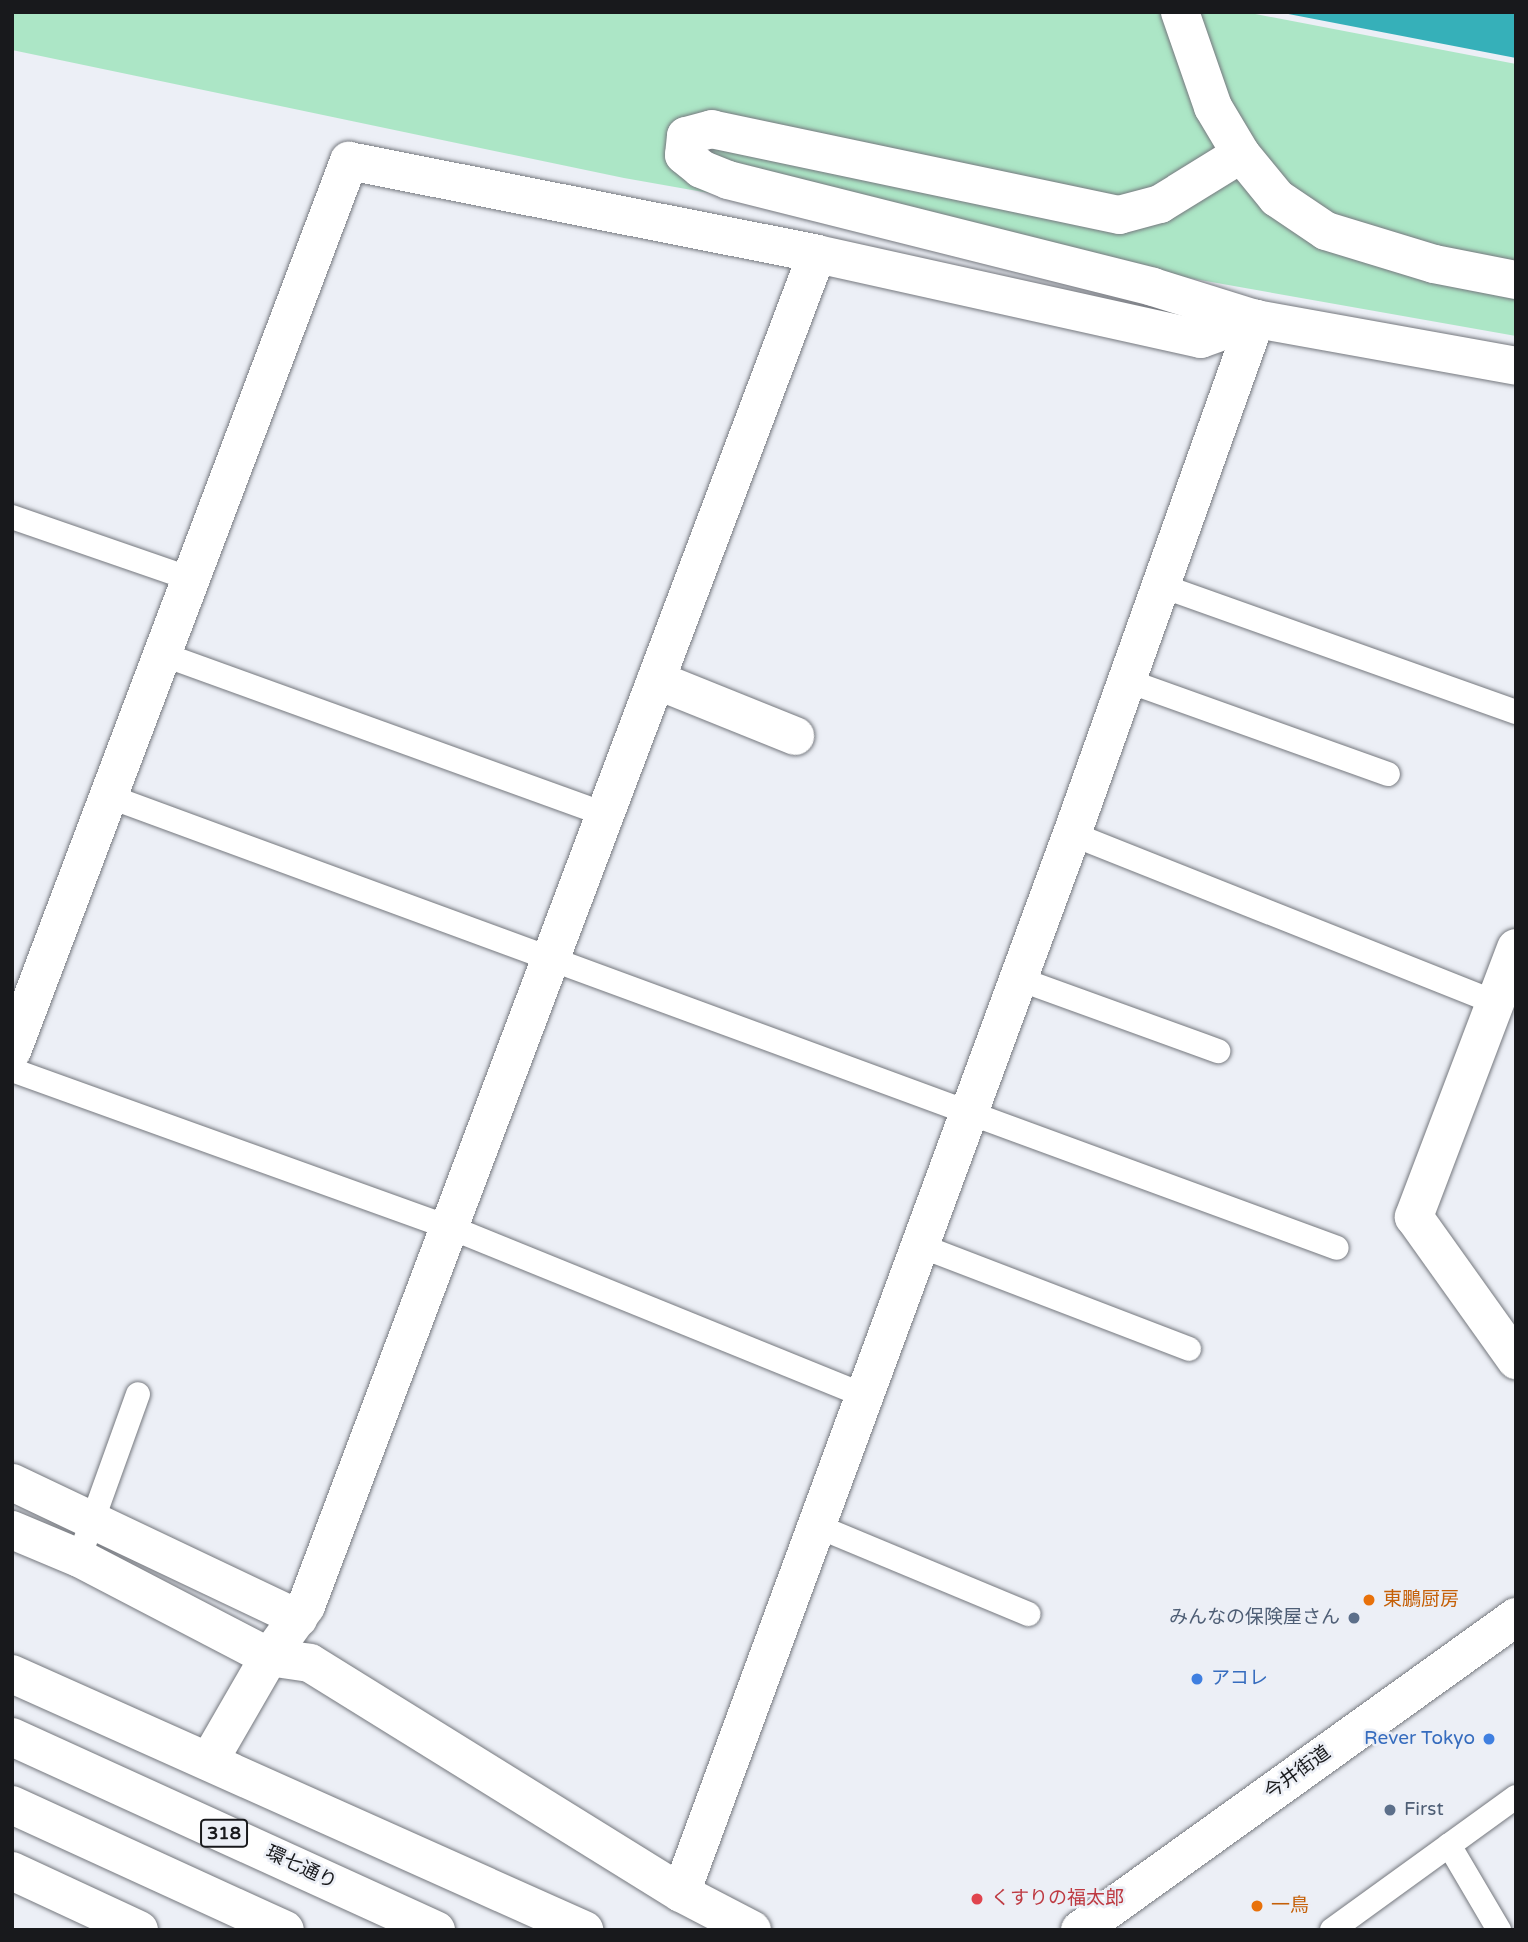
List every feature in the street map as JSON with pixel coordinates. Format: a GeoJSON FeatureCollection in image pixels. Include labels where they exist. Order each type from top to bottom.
{"type":"FeatureCollection","features":[{"type":"Feature","properties":{"kind":"street"},"geometry":{"type":"LineString","coordinates":[[1180,12],[1213,107],[1241,154],[1277,198],[1326,231],[1434,264],[1516,280]]}},
{"type":"Feature","properties":{"kind":"street"},"geometry":{"type":"LineString","coordinates":[[1241,154],[1160,204],[1119,215],[712,129],[686,136],[684,155],[701,169],[728,180],[1140,283],[1256,318],[1516,366]]}},
{"type":"Feature","properties":{"kind":"street"},"geometry":{"type":"LineString","coordinates":[[12,1051],[349,161],[817,254],[1201,339],[1256,318]]}},
{"type":"Feature","properties":{"kind":"street"},"geometry":{"type":"LineString","coordinates":[[208,1761],[269,1657],[306,1606],[817,254]]}},
{"type":"Feature","properties":{"kind":"street"},"geometry":{"type":"LineString","coordinates":[[681,1893],[1128,681],[1256,318]]}},
{"type":"Feature","properties":{"kind":"street"},"geometry":{"type":"LineString","coordinates":[[656,680],[795,736]]}},
{"type":"Feature","properties":{"kind":"street"},"geometry":{"type":"LineString","coordinates":[[1516,948],[1414,1217],[1516,1360]]}},
{"type":"Feature","properties":{"kind":"street"},"geometry":{"type":"LineString","coordinates":[[12,1482],[94,1517],[298,1618]]}},
{"type":"Feature","properties":{"kind":"street"},"geometry":{"type":"LineString","coordinates":[[12,1530],[79,1558],[269,1657],[310,1663],[681,1893],[752,1930]]}},
{"type":"Feature","properties":{"kind":"street","name":"今井街道"},"geometry":{"type":"LineString","coordinates":[[1080,1930],[1516,1617]]}},
{"type":"Feature","properties":{"kind":"street"},"geometry":{"type":"LineString","coordinates":[[12,1674],[584,1930]]}},
{"type":"Feature","properties":{"kind":"street","name":"環七通り"},"geometry":{"type":"LineString","coordinates":[[12,1737],[436,1930]]}},
{"type":"Feature","properties":{"kind":"street"},"geometry":{"type":"LineString","coordinates":[[12,1805],[285,1930]]}},
{"type":"Feature","properties":{"kind":"street"},"geometry":{"type":"LineString","coordinates":[[12,1871],[139,1930]]}},
{"type":"Feature","properties":{"kind":"lane"},"geometry":{"type":"LineString","coordinates":[[12,517],[191,579]]}},
{"type":"Feature","properties":{"kind":"lane"},"geometry":{"type":"LineString","coordinates":[[1162,586],[1516,712]]}},
{"type":"Feature","properties":{"kind":"lane"},"geometry":{"type":"LineString","coordinates":[[162,654],[605,814]]}},
{"type":"Feature","properties":{"kind":"lane"},"geometry":{"type":"LineString","coordinates":[[1128,681],[1388,774]]}},
{"type":"Feature","properties":{"kind":"lane"},"geometry":{"type":"LineString","coordinates":[[108,796],[1337,1248]]}},
{"type":"Feature","properties":{"kind":"lane"},"geometry":{"type":"LineString","coordinates":[[1072,834],[1496,1003]]}},
{"type":"Feature","properties":{"kind":"lane"},"geometry":{"type":"LineString","coordinates":[[1019,979],[1217,1051]]}},
{"type":"Feature","properties":{"kind":"lane"},"geometry":{"type":"LineString","coordinates":[[12,1070],[449,1227],[865,1396]]}},
{"type":"Feature","properties":{"kind":"lane"},"geometry":{"type":"LineString","coordinates":[[921,1246],[1189,1349]]}},
{"type":"Feature","properties":{"kind":"lane"},"geometry":{"type":"LineString","coordinates":[[79,1558],[138,1394]]}},
{"type":"Feature","properties":{"kind":"lane"},"geometry":{"type":"LineString","coordinates":[[817,1526],[1028,1614]]}},
{"type":"Feature","properties":{"kind":"lane"},"geometry":{"type":"LineString","coordinates":[[1332,1930],[1516,1797]]}},
{"type":"Feature","properties":{"kind":"lane"},"geometry":{"type":"LineString","coordinates":[[1449,1845],[1499,1930]]}},
{"type":"Feature","properties":{"kind":"green space"},"geometry":{"type":"Polygon","coordinates":[[[12,12],[1245,12],[1516,64],[1516,336],[624,178],[12,50],[12,12]]]}},
{"type":"Feature","properties":{"kind":"water"},"geometry":{"type":"Polygon","coordinates":[[[1278,12],[1516,12],[1516,58],[1278,12]]]}},
{"type":"Feature","properties":{"kind":"place","name":"東鵬厨房"},"geometry":{"type":"Point","coordinates":[1369,1600]}},
{"type":"Feature","properties":{"kind":"place","name":"みんなの保険屋さん"},"geometry":{"type":"Point","coordinates":[1354,1618]}},
{"type":"Feature","properties":{"kind":"place","name":"アコレ"},"geometry":{"type":"Point","coordinates":[1197,1679]}},
{"type":"Feature","properties":{"kind":"place","name":"Rever Tokyo"},"geometry":{"type":"Point","coordinates":[1489,1739]}},
{"type":"Feature","properties":{"kind":"place","name":"First"},"geometry":{"type":"Point","coordinates":[1390,1810]}},
{"type":"Feature","properties":{"kind":"place","name":"くすりの福太郎"},"geometry":{"type":"Point","coordinates":[977,1899]}},
{"type":"Feature","properties":{"kind":"place","name":"一鳥"},"geometry":{"type":"Point","coordinates":[1257,1906]}}]}
